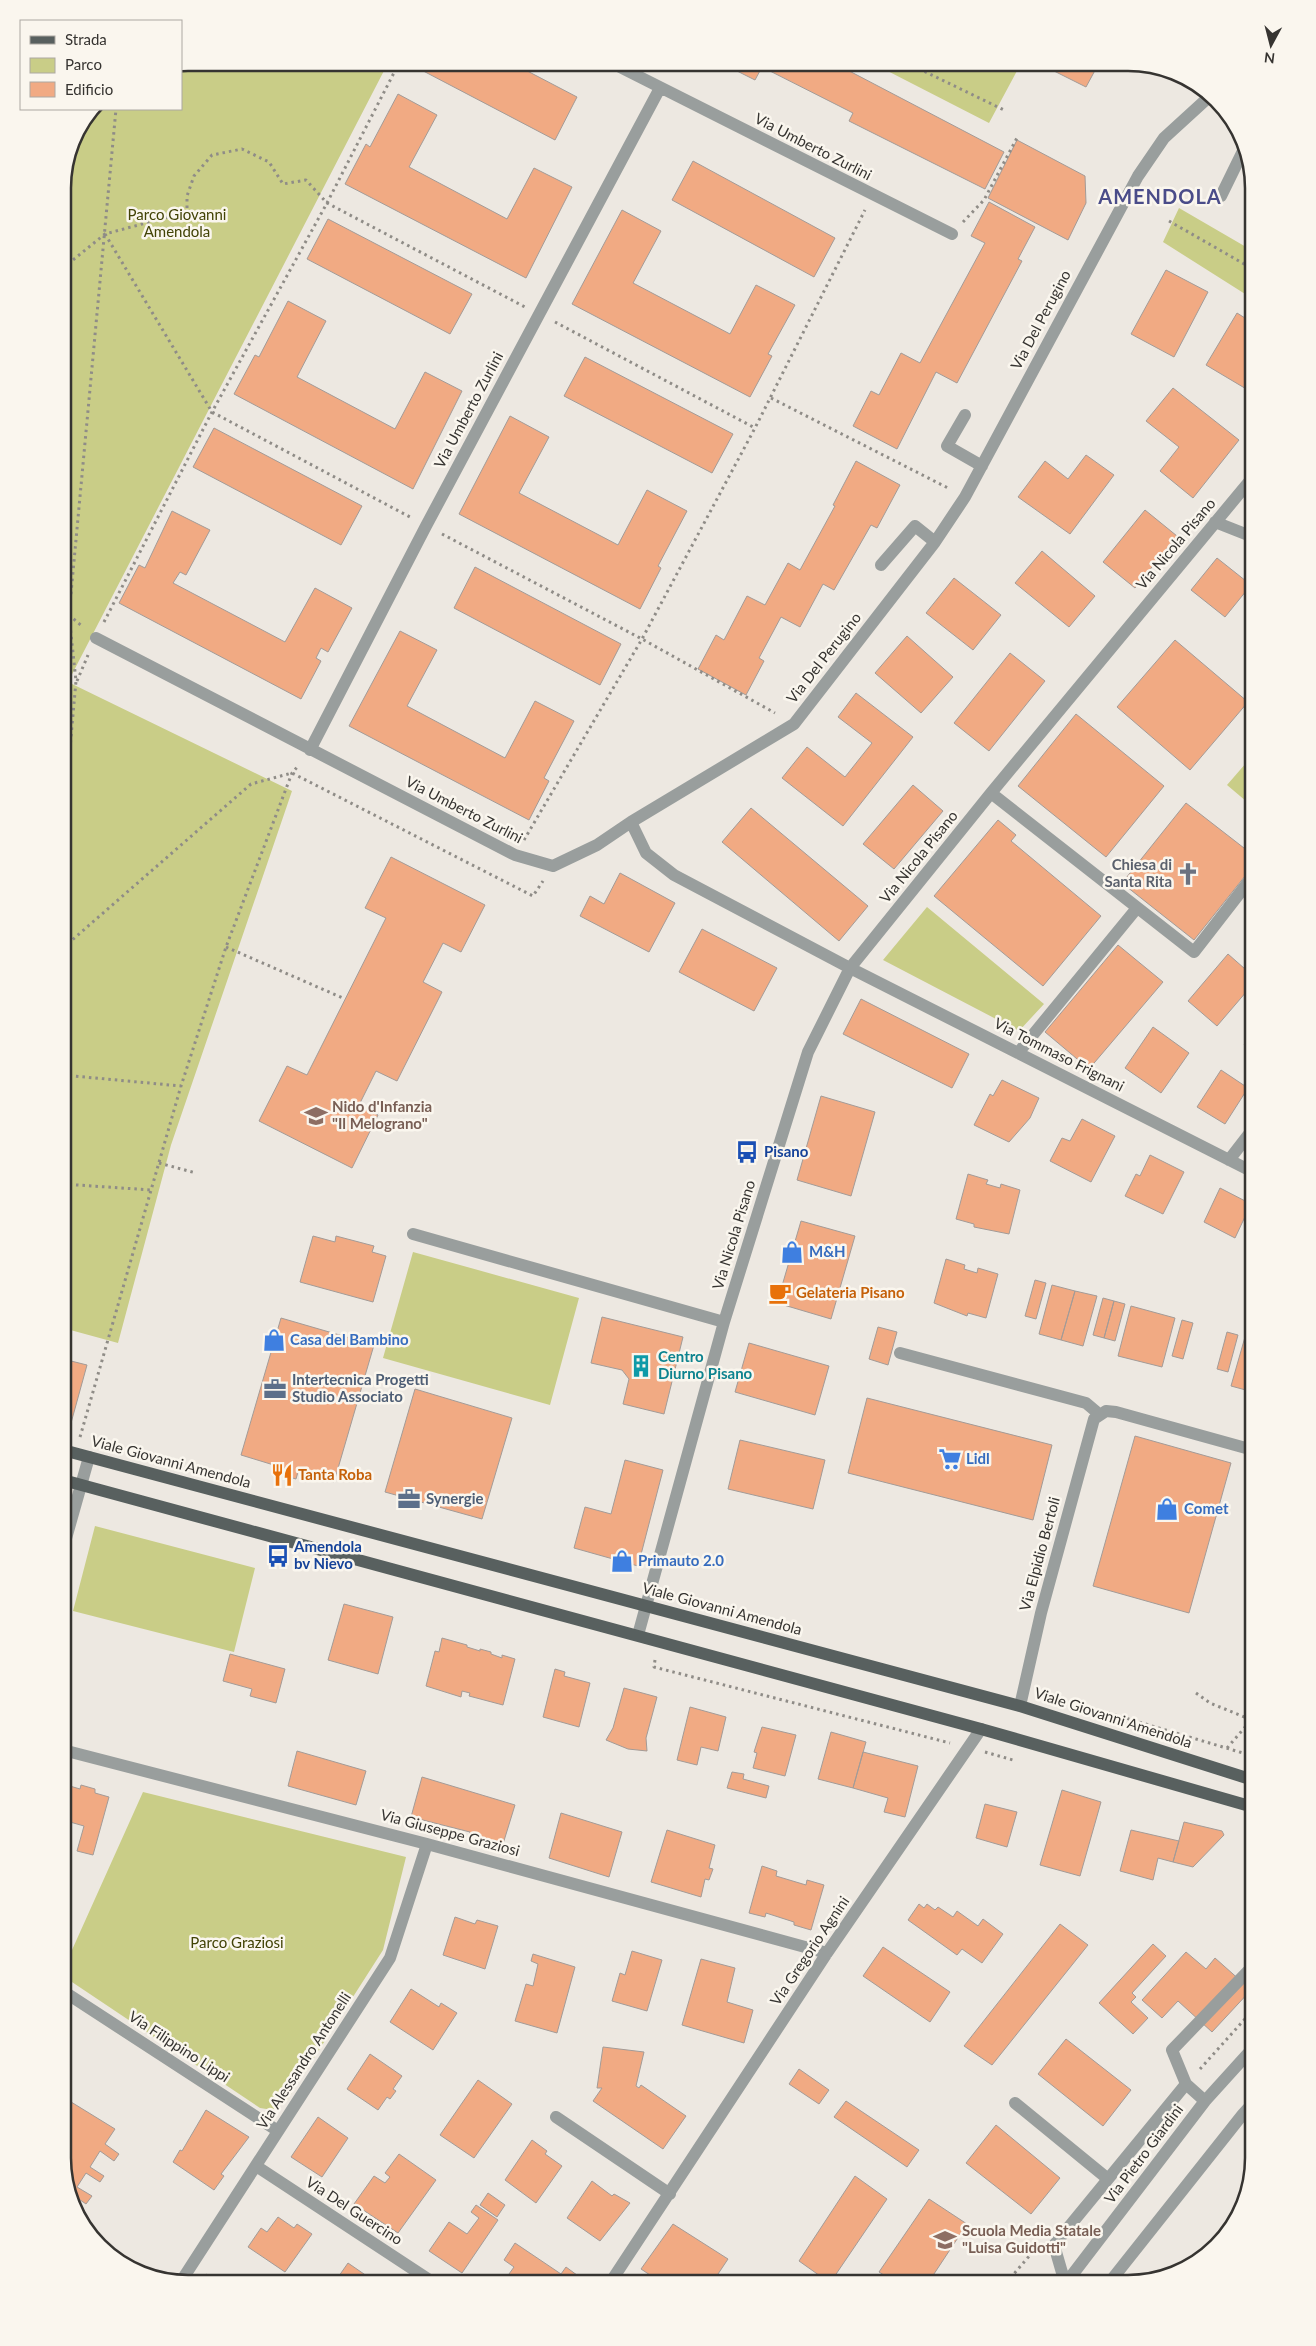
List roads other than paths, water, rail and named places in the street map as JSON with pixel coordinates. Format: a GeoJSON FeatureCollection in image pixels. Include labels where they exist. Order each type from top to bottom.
{"type":"FeatureCollection","features":[{"type":"Feature","properties":{"kind":"main road","name":"Viale Giovanni Amendola"},"geometry":{"type":"LineString","coordinates":[[71,1453],[1020,1706],[1245,1777]]}},
{"type":"Feature","properties":{"kind":"main road"},"geometry":{"type":"LineString","coordinates":[[71,1482],[981,1729],[1245,1804]]}},
{"type":"Feature","properties":{"kind":"street","name":"Via Umberto Zurlini"},"geometry":{"type":"LineString","coordinates":[[629,72],[952,234]]}},
{"type":"Feature","properties":{"kind":"street","name":"Via Umberto Zurlini"},"geometry":{"type":"LineString","coordinates":[[310,750],[426,526],[660,88]]}},
{"type":"Feature","properties":{"kind":"street","name":"Via Del Perugino"},"geometry":{"type":"LineString","coordinates":[[631,822],[794,724],[935,542],[965,497],[1138,176],[1164,138],[1205,101]]}},
{"type":"Feature","properties":{"kind":"street"},"geometry":{"type":"LineString","coordinates":[[1222,196],[1240,157]]}},
{"type":"Feature","properties":{"kind":"street"},"geometry":{"type":"LineString","coordinates":[[965,415],[947,446],[982,466]]}},
{"type":"Feature","properties":{"kind":"street","name":"Via Nicola Pisano"},"geometry":{"type":"LineString","coordinates":[[638,1635],[648,1606],[724,1322],[808,1052],[850,968],[991,793],[1245,487]]}},
{"type":"Feature","properties":{"kind":"street"},"geometry":{"type":"LineString","coordinates":[[1215,522],[1245,534]]}},
{"type":"Feature","properties":{"kind":"street"},"geometry":{"type":"LineString","coordinates":[[881,565],[915,526],[935,542]]}},
{"type":"Feature","properties":{"kind":"street","name":"Via Umberto Zurlini"},"geometry":{"type":"LineString","coordinates":[[96,638],[514,855],[553,866],[597,845],[631,822]]}},
{"type":"Feature","properties":{"kind":"street"},"geometry":{"type":"LineString","coordinates":[[991,793],[1194,952],[1245,887]]}},
{"type":"Feature","properties":{"kind":"street"},"geometry":{"type":"LineString","coordinates":[[631,822],[646,853],[674,875],[850,968]]}},
{"type":"Feature","properties":{"kind":"street"},"geometry":{"type":"LineString","coordinates":[[1018,1053],[1137,908]]}},
{"type":"Feature","properties":{"kind":"street","name":"Via Tommaso Frignani"},"geometry":{"type":"LineString","coordinates":[[850,968],[1245,1168]]}},
{"type":"Feature","properties":{"kind":"street"},"geometry":{"type":"LineString","coordinates":[[1229,1160],[1245,1140]]}},
{"type":"Feature","properties":{"kind":"street"},"geometry":{"type":"LineString","coordinates":[[412,1234],[724,1322]]}},
{"type":"Feature","properties":{"kind":"street"},"geometry":{"type":"LineString","coordinates":[[900,1353],[1086,1403],[1100,1414],[1106,1411],[1116,1412],[1245,1448]]}},
{"type":"Feature","properties":{"kind":"street","name":"Via Elpidio Bertoli"},"geometry":{"type":"LineString","coordinates":[[1020,1706],[1041,1613],[1091,1425],[1100,1414]]}},
{"type":"Feature","properties":{"kind":"street"},"geometry":{"type":"LineString","coordinates":[[71,1521],[89,1458]]}},
{"type":"Feature","properties":{"kind":"street","name":"Via Gregorio Agnini"},"geometry":{"type":"LineString","coordinates":[[616,2274],[827,1953],[981,1729]]}},
{"type":"Feature","properties":{"kind":"street","name":"Via Giuseppe Graziosi"},"geometry":{"type":"LineString","coordinates":[[71,1752],[427,1844],[827,1953]]}},
{"type":"Feature","properties":{"kind":"street","name":"Via Alessandro Antonelli"},"geometry":{"type":"LineString","coordinates":[[186,2274],[390,1958],[427,1844]]}},
{"type":"Feature","properties":{"kind":"street"},"geometry":{"type":"LineString","coordinates":[[1206,2101],[1186,2084],[1172,2050],[1245,1974]]}},
{"type":"Feature","properties":{"kind":"street","name":"Via Filippino Lippi"},"geometry":{"type":"LineString","coordinates":[[71,1997],[278,2131]]}},
{"type":"Feature","properties":{"kind":"street","name":"Via Pietro Giardini"},"geometry":{"type":"LineString","coordinates":[[1072,2275],[1206,2101],[1245,2058]]}},
{"type":"Feature","properties":{"kind":"street"},"geometry":{"type":"LineString","coordinates":[[1062,2275],[1054,2245],[1186,2084]]}},
{"type":"Feature","properties":{"kind":"street"},"geometry":{"type":"LineString","coordinates":[[1015,2103],[1108,2179]]}},
{"type":"Feature","properties":{"kind":"street"},"geometry":{"type":"LineString","coordinates":[[1116,2275],[1245,2114]]}},
{"type":"Feature","properties":{"kind":"street"},"geometry":{"type":"LineString","coordinates":[[556,2117],[670,2194]]}},
{"type":"Feature","properties":{"kind":"street","name":"Via Del Guercino"},"geometry":{"type":"LineString","coordinates":[[256,2166],[421,2274]]}},
{"type":"Feature","properties":{"kind":"place","name":"Chiesa di Santa Rita"},"geometry":{"type":"Point","coordinates":[1188,874]}},
{"type":"Feature","properties":{"kind":"place","name":"Nido d'Infanzia \"Il Melograno\""},"geometry":{"type":"Point","coordinates":[316,1116]}},
{"type":"Feature","properties":{"kind":"place","name":"Pisano"},"geometry":{"type":"Point","coordinates":[747,1152]}},
{"type":"Feature","properties":{"kind":"place","name":"M&H"},"geometry":{"type":"Point","coordinates":[792,1252]}},
{"type":"Feature","properties":{"kind":"place","name":"Gelateria Pisano"},"geometry":{"type":"Point","coordinates":[780,1293]}},
{"type":"Feature","properties":{"kind":"place","name":"Casa del Bambino"},"geometry":{"type":"Point","coordinates":[274,1340]}},
{"type":"Feature","properties":{"kind":"place","name":"Centro Diurno Pisano"},"geometry":{"type":"Point","coordinates":[641,1366]}},
{"type":"Feature","properties":{"kind":"place","name":"Intertecnica Progetti Studio Associato"},"geometry":{"type":"Point","coordinates":[275,1389]}},
{"type":"Feature","properties":{"kind":"place","name":"Lidl"},"geometry":{"type":"Point","coordinates":[950,1459]}},
{"type":"Feature","properties":{"kind":"place","name":"Tanta Roba"},"geometry":{"type":"Point","coordinates":[282,1475]}},
{"type":"Feature","properties":{"kind":"place","name":"Synergie"},"geometry":{"type":"Point","coordinates":[409,1499]}},
{"type":"Feature","properties":{"kind":"place","name":"Comet"},"geometry":{"type":"Point","coordinates":[1167,1509]}},
{"type":"Feature","properties":{"kind":"place","name":"Amendola bv Nievo"},"geometry":{"type":"Point","coordinates":[278,1556]}},
{"type":"Feature","properties":{"kind":"place","name":"Primauto 2.0"},"geometry":{"type":"Point","coordinates":[622,1561]}},
{"type":"Feature","properties":{"kind":"place","name":"Scuola Media Statale \"Luisa Guidotti\""},"geometry":{"type":"Point","coordinates":[945,2240]}},
{"type":"Feature","properties":{"kind":"district","name":"AMENDOLA"},"geometry":{"type":"Point","coordinates":[1160,197]}},
{"type":"Feature","properties":{"kind":"park label","name":"Parco Giovanni Amendola"},"geometry":{"type":"Point","coordinates":[177,224]}},
{"type":"Feature","properties":{"kind":"park label","name":"Parco Graziosi"},"geometry":{"type":"Point","coordinates":[237,1943]}}]}
